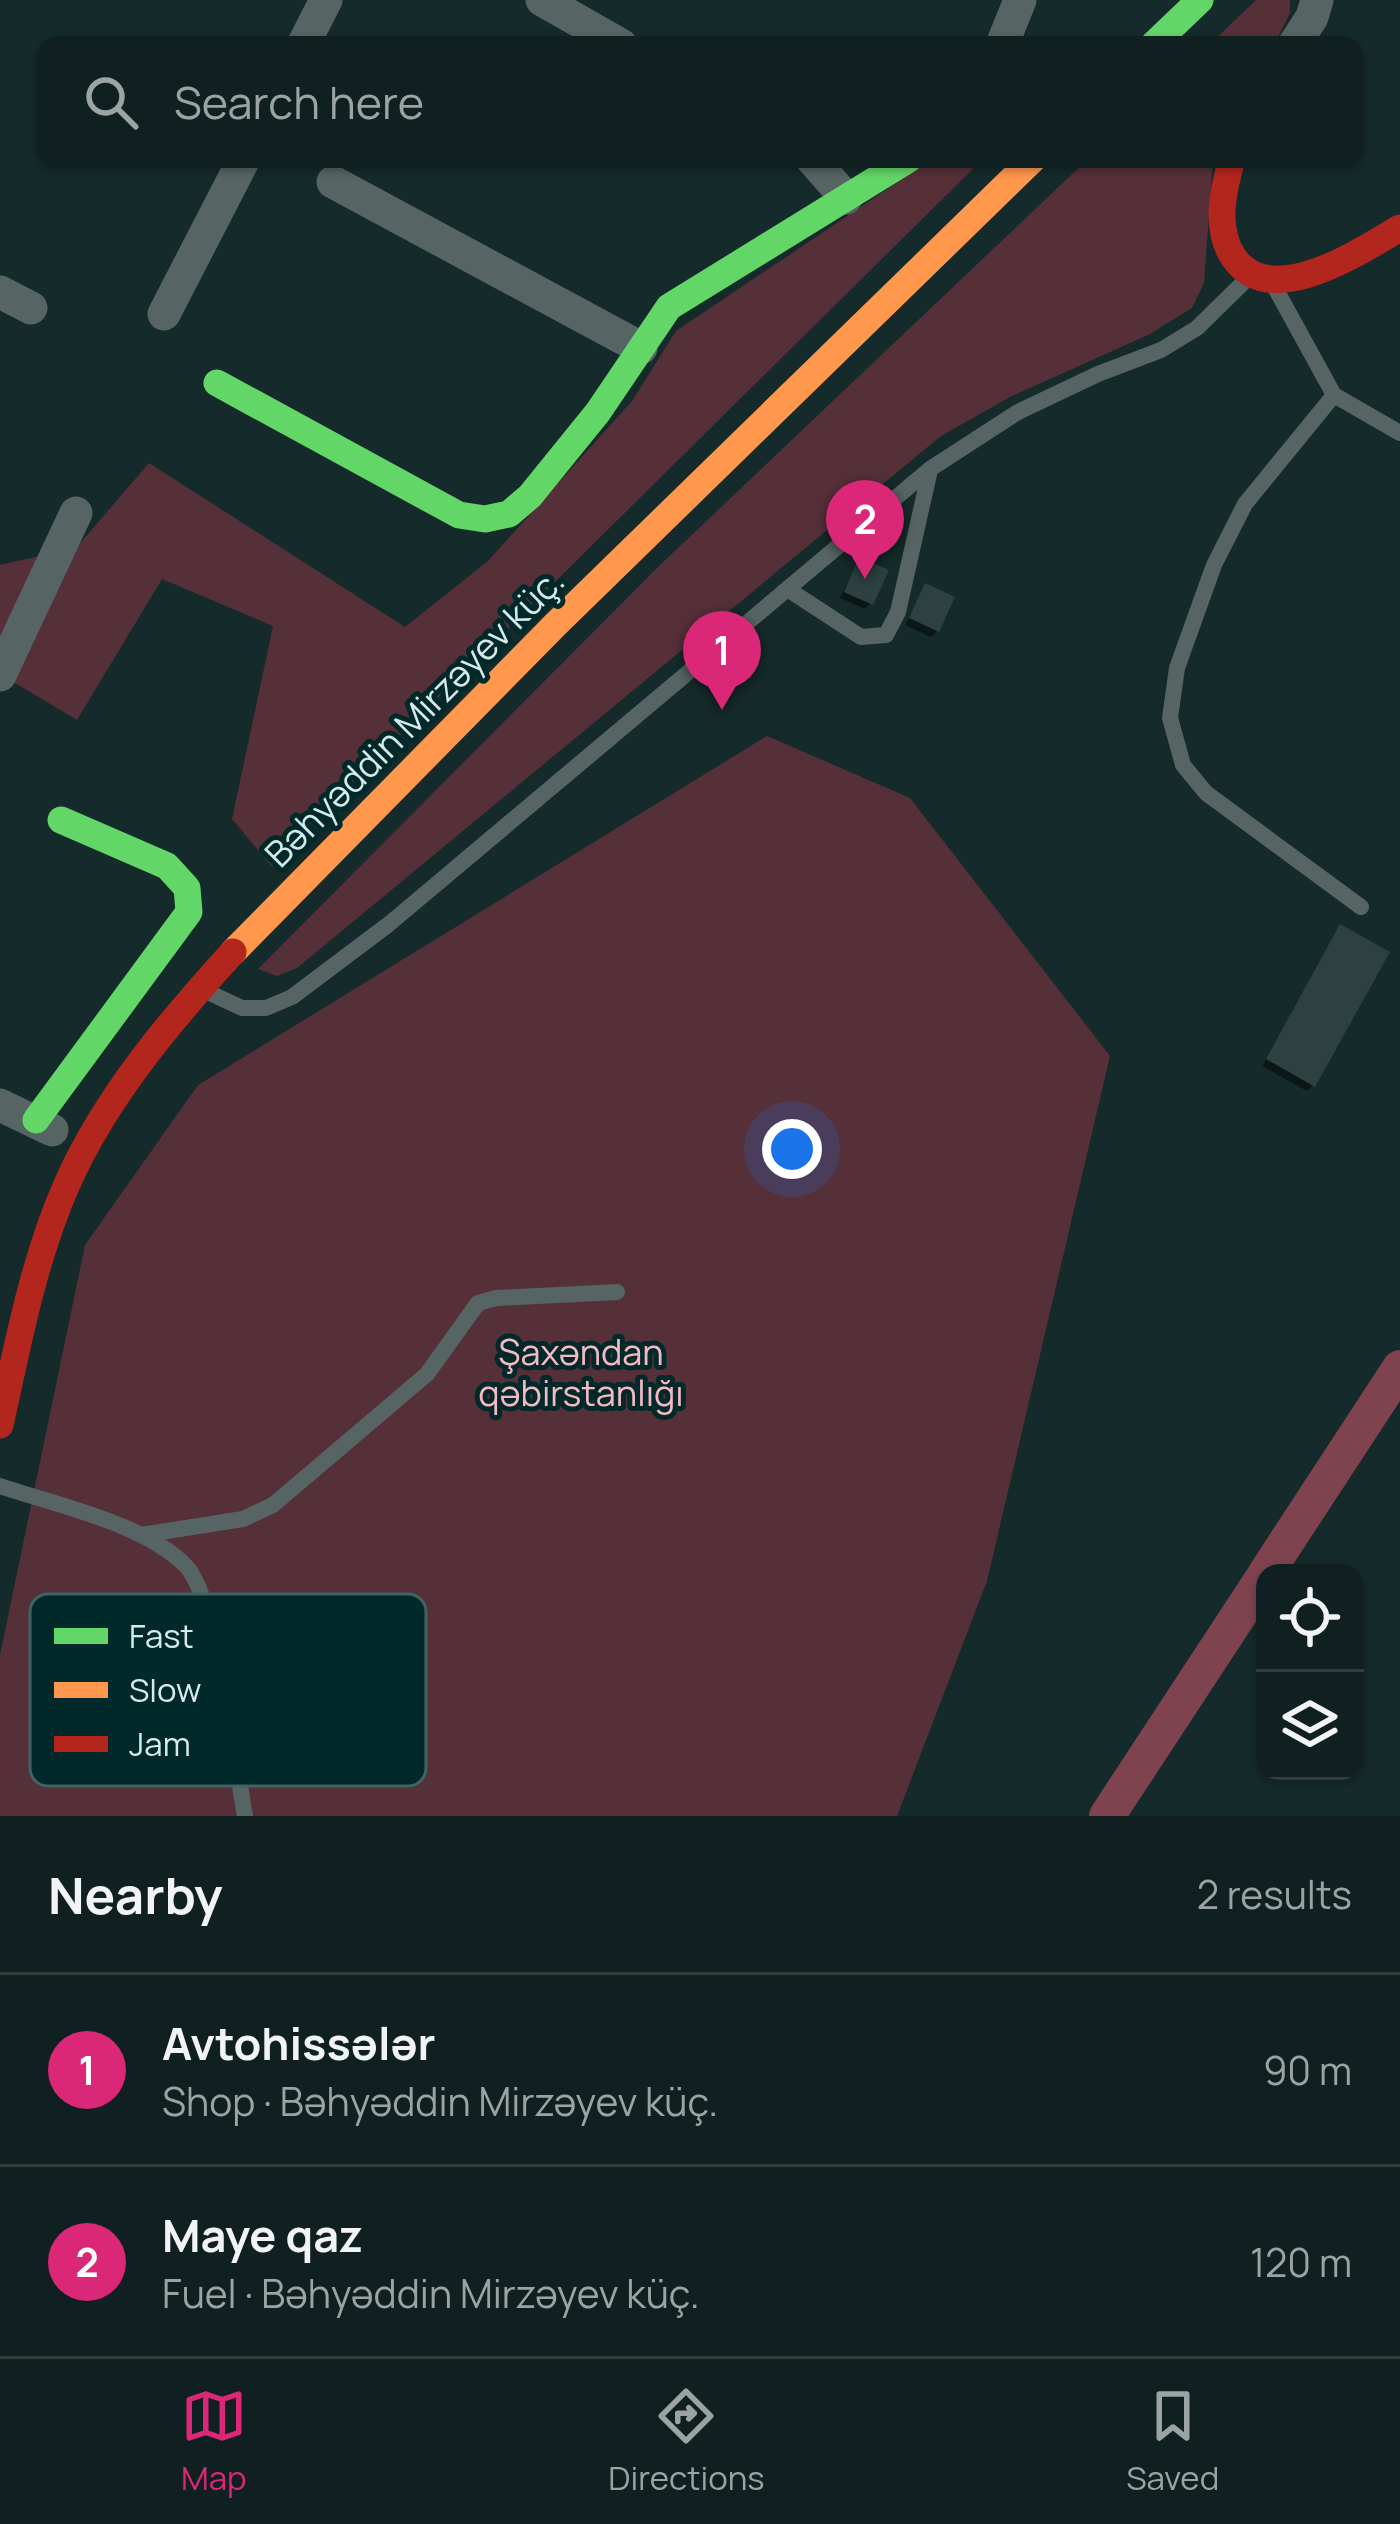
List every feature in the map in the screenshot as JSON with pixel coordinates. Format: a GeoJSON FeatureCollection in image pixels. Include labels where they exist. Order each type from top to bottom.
{"type":"FeatureCollection","features":[{"type":"Feature","properties":{"kind":"main road"},"geometry":{"type":"LineString","coordinates":[[1162,36],[1200,0]]}},
{"type":"Feature","properties":{"kind":"main road"},"geometry":{"type":"LineString","coordinates":[[217,383],[459,515],[485,519],[509,514],[530,496],[598,412],[669,307],[894,168]]}},
{"type":"Feature","properties":{"kind":"main road","name":"Bəhyəddin Mirzəyev küç."},"geometry":{"type":"LineString","coordinates":[[0,1425],[41,1251],[59,1200],[129,1080],[202,987],[652,527],[1024,168]]}},
{"type":"Feature","properties":{"kind":"main road"},"geometry":{"type":"LineString","coordinates":[[1229,168],[1225,241],[1234,263],[1260,279],[1318,270],[1400,228]]}},
{"type":"Feature","properties":{"kind":"main road"},"geometry":{"type":"LineString","coordinates":[[36,1120],[189,912],[187,888],[167,866],[61,820]]}},
{"type":"Feature","properties":{"kind":"street"},"geometry":{"type":"LineString","coordinates":[[308,36],[326,0]]}},
{"type":"Feature","properties":{"kind":"street"},"geometry":{"type":"LineString","coordinates":[[542,0],[605,36]]}},
{"type":"Feature","properties":{"kind":"street"},"geometry":{"type":"LineString","coordinates":[[1006,36],[1020,0]]}},
{"type":"Feature","properties":{"kind":"street"},"geometry":{"type":"LineString","coordinates":[[1300,36],[1317,0]]}},
{"type":"Feature","properties":{"kind":"street"},"geometry":{"type":"LineString","coordinates":[[164,314],[239,168]]}},
{"type":"Feature","properties":{"kind":"street"},"geometry":{"type":"LineString","coordinates":[[820,168],[846,197]]}},
{"type":"Feature","properties":{"kind":"street"},"geometry":{"type":"LineString","coordinates":[[333,182],[641,348]]}},
{"type":"Feature","properties":{"kind":"street"},"geometry":{"type":"LineString","coordinates":[[0,292],[31,308]]}},
{"type":"Feature","properties":{"kind":"street"},"geometry":{"type":"LineString","coordinates":[[0,675],[76,513]]}},
{"type":"Feature","properties":{"kind":"street"},"geometry":{"type":"LineString","coordinates":[[0,1105],[85,1149]]}},
{"type":"Feature","properties":{"kind":"lane"},"geometry":{"type":"LineString","coordinates":[[202,987],[242,1008],[266,1008],[292,997],[388,924],[930,469],[1018,412],[1161,350],[1260,279],[1334,395],[1400,433]]}},
{"type":"Feature","properties":{"kind":"lane"},"geometry":{"type":"LineString","coordinates":[[1334,395],[1244,504],[1214,565],[1177,668],[1170,718],[1183,765],[1206,793],[1360,907]]}},
{"type":"Feature","properties":{"kind":"lane"},"geometry":{"type":"LineString","coordinates":[[789,590],[861,637],[886,635],[898,612],[930,469]]}},
{"type":"Feature","properties":{"kind":"lane"},"geometry":{"type":"LineString","coordinates":[[141,1535],[243,1519],[273,1504],[427,1374],[478,1303],[617,1292]]}},
{"type":"Feature","properties":{"kind":"lane"},"geometry":{"type":"LineString","coordinates":[[0,1486],[141,1535],[187,1567],[202,1594]]}},
{"type":"Feature","properties":{"kind":"lane"},"geometry":{"type":"LineString","coordinates":[[239,1786],[244,1816]]}},
{"type":"Feature","properties":{"kind":"green space"},"geometry":{"type":"Polygon","coordinates":[[[1256,0],[1290,0],[1290,13],[1278,36],[1218,36],[1256,0]]]}},
{"type":"Feature","properties":{"kind":"green space"},"geometry":{"type":"Polygon","coordinates":[[[919,168],[974,168],[325,809],[272,867],[232,819],[273,626],[162,579],[77,720],[0,674],[0,565],[76,548],[149,463],[405,627],[488,561],[632,401],[676,331],[919,168]]]}},
{"type":"Feature","properties":{"kind":"green space"},"geometry":{"type":"Polygon","coordinates":[[[1079,168],[1212,168],[1204,283],[1192,308],[1150,334],[1010,397],[941,436],[297,968],[277,976],[258,969],[659,566],[1079,168]]]}},
{"type":"Feature","properties":{"kind":"green space","name":"Şaxəndan qəbirstanlığı"},"geometry":{"type":"Polygon","coordinates":[[[767,736],[910,798],[1110,1056],[987,1581],[897,1816],[0,1816],[0,1655],[85,1245],[198,1085],[767,736]]]}},
{"type":"Feature","properties":{"kind":"building"},"geometry":{"type":"Polygon","coordinates":[[[859,557],[889,570],[873,605],[844,592],[859,557]]]}},
{"type":"Feature","properties":{"kind":"building"},"geometry":{"type":"Polygon","coordinates":[[[925,583],[955,597],[939,632],[909,618],[925,583]]]}},
{"type":"Feature","properties":{"kind":"building"},"geometry":{"type":"Polygon","coordinates":[[[1340,924],[1390,952],[1315,1087],[1266,1059],[1340,924]]]}},
{"type":"Feature","properties":{"kind":"waterway"},"geometry":{"type":"LineString","coordinates":[[1272,1564],[1400,1368]]}},
{"type":"Feature","properties":{"kind":"waterway"},"geometry":{"type":"LineString","coordinates":[[1107,1816],[1256,1589]]}},
{"type":"Feature","properties":{"kind":"traffic: fast"},"geometry":{"type":"LineString","coordinates":[[1162,36],[1200,0]]}},
{"type":"Feature","properties":{"kind":"traffic: fast"},"geometry":{"type":"LineString","coordinates":[[217,383],[459,515],[485,519],[509,514],[530,496],[598,412],[669,307],[894,168]]}},
{"type":"Feature","properties":{"kind":"traffic: fast"},"geometry":{"type":"LineString","coordinates":[[36,1120],[189,912],[187,888],[167,866],[61,820]]}},
{"type":"Feature","properties":{"kind":"traffic: slow"},"geometry":{"type":"LineString","coordinates":[[233,952],[555,625],[1024,168]]}},
{"type":"Feature","properties":{"kind":"traffic: jam"},"geometry":{"type":"LineString","coordinates":[[1230,168],[1223,196],[1224,235],[1234,258],[1250,273],[1270,279],[1315,272],[1400,228]]}},
{"type":"Feature","properties":{"kind":"traffic: jam"},"geometry":{"type":"LineString","coordinates":[[0,1425],[36,1273],[82,1152],[141,1062],[233,952]]}},
{"type":"Feature","properties":{"kind":"place","name":"Maye qaz"},"geometry":{"type":"Point","coordinates":[865,579]}},
{"type":"Feature","properties":{"kind":"place","name":"Avtohissələr"},"geometry":{"type":"Point","coordinates":[722,710]}}]}
